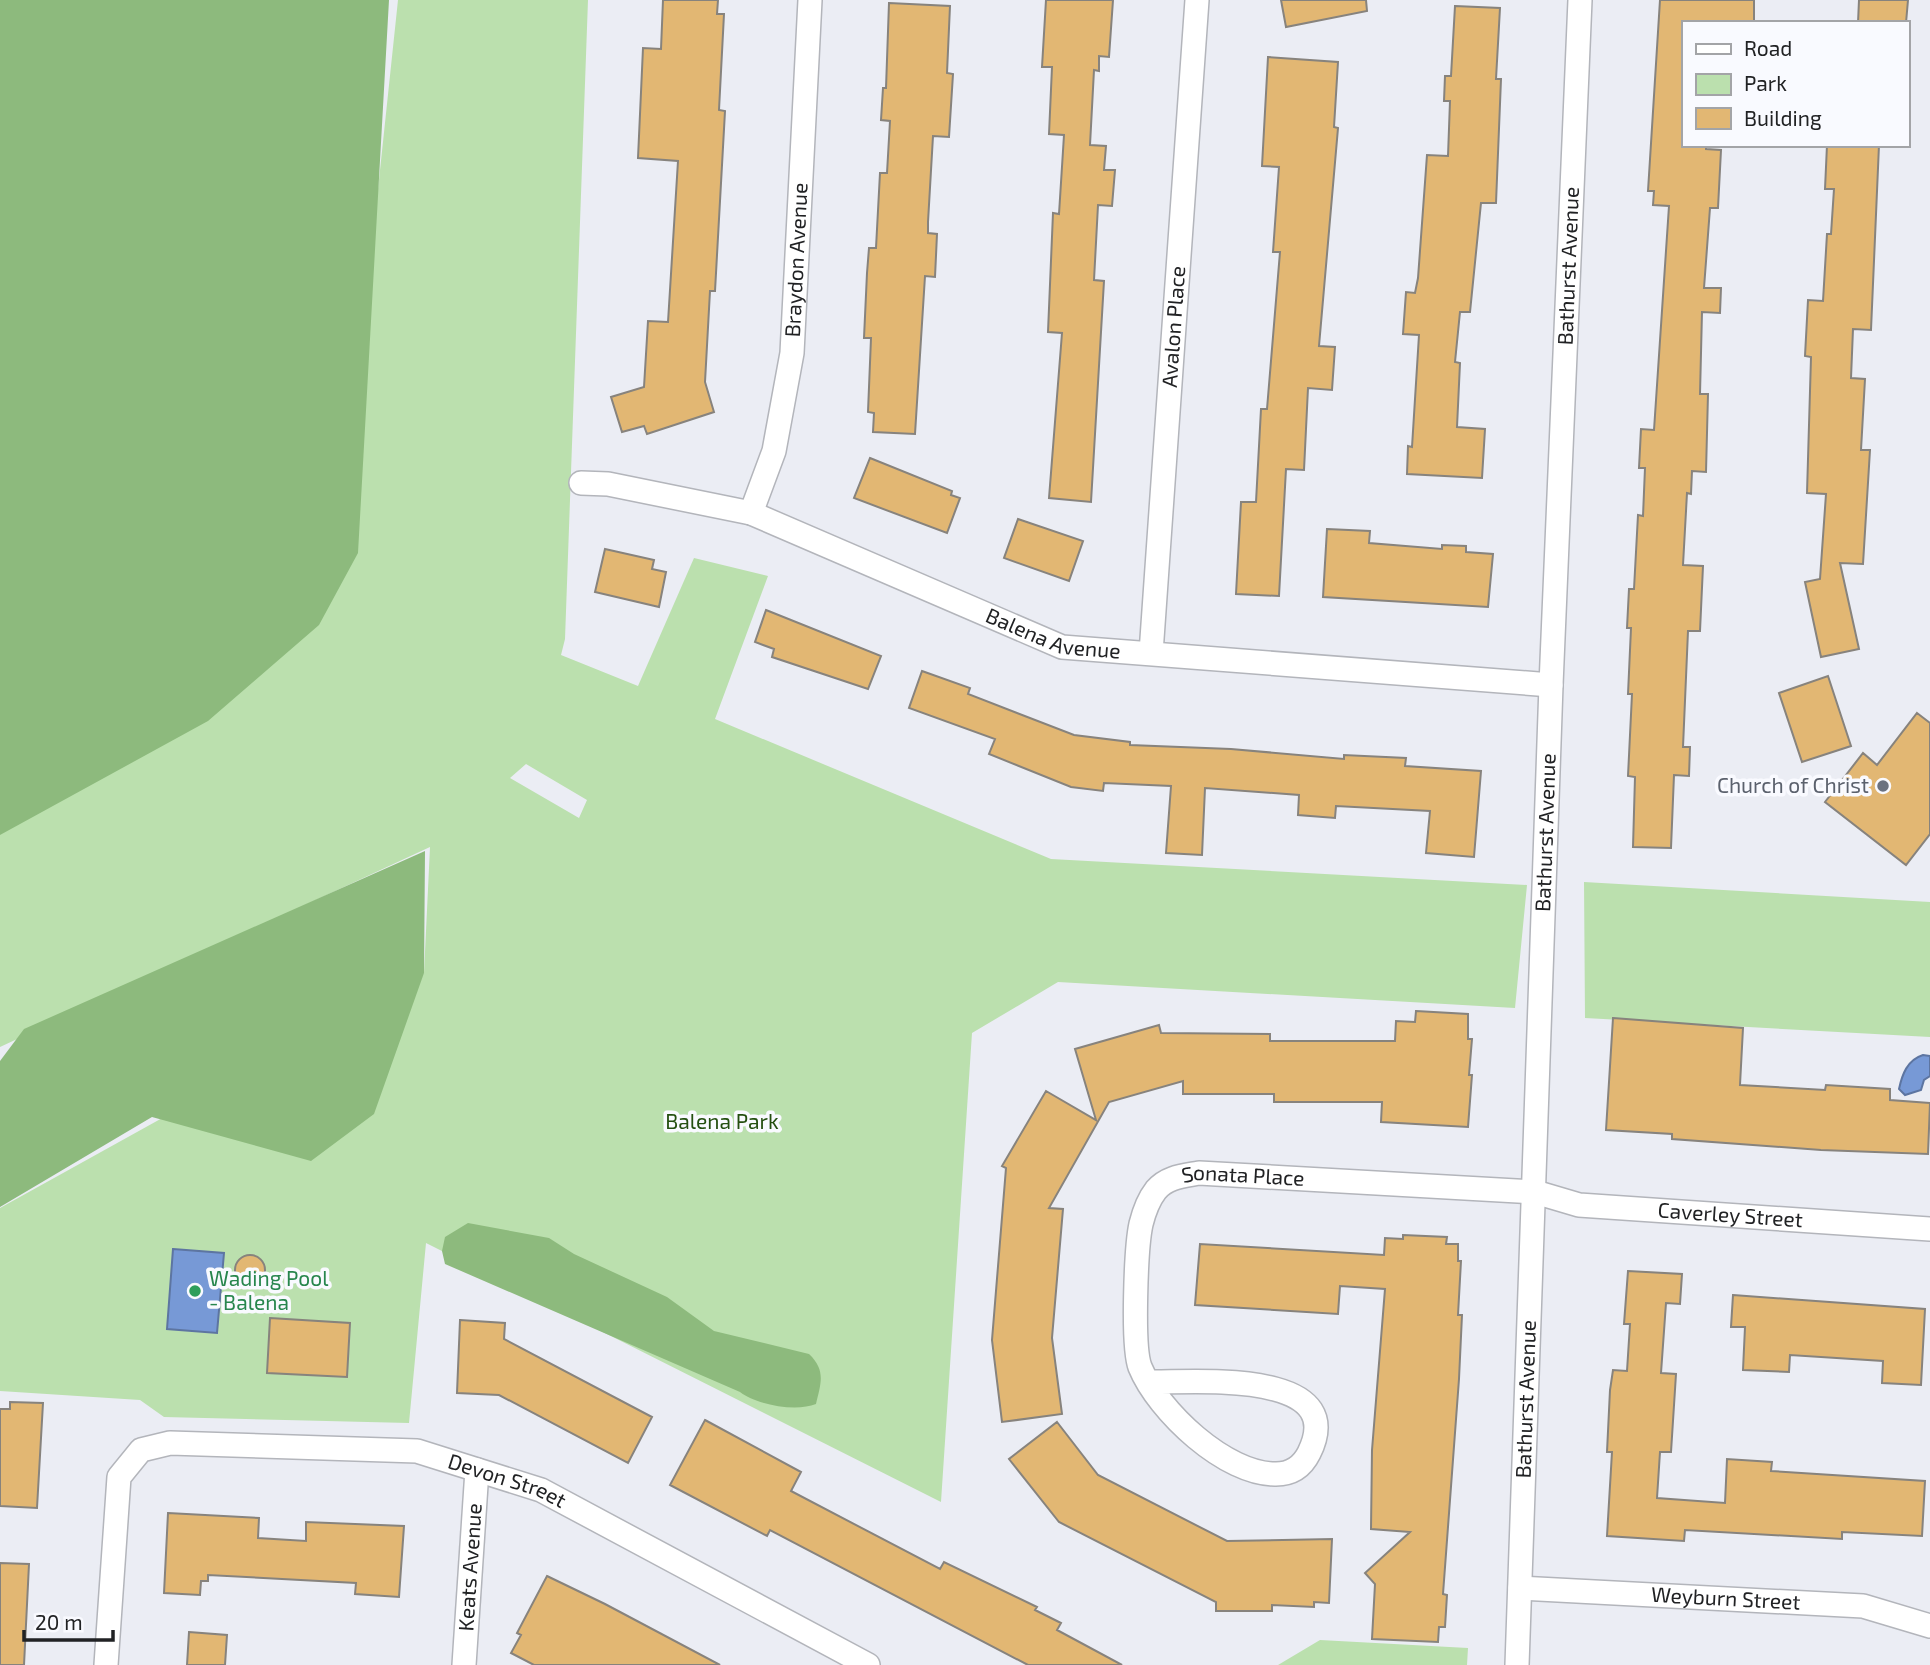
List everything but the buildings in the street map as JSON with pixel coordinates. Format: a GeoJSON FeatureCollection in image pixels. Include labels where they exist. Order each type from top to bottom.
{"type":"FeatureCollection","features":[{"type":"Feature","properties":{"kind":"street","name":"Braydon Avenue"},"geometry":{"type":"LineString","coordinates":[[751,513],[774,451],[792,353],[810,0]]}},
{"type":"Feature","properties":{"kind":"street","name":"Avalon Place"},"geometry":{"type":"LineString","coordinates":[[1151,653],[1197,0]]}},
{"type":"Feature","properties":{"kind":"street","name":"Bathurst Avenue"},"geometry":{"type":"LineString","coordinates":[[1517,1665],[1551,685],[1580,0]]}},
{"type":"Feature","properties":{"kind":"street","name":"Balena Avenue"},"geometry":{"type":"LineString","coordinates":[[581,483],[608,484],[751,513],[1062,647],[1551,685]]}},
{"type":"Feature","properties":{"kind":"street","name":"Sonata Place"},"geometry":{"type":"LineString","coordinates":[[1150,1382],[1256,1384],[1289,1393],[1302,1401],[1312,1413],[1315,1430],[1312,1446],[1304,1462],[1287,1474],[1266,1474],[1247,1468],[1193,1436],[1158,1399],[1140,1367],[1136,1345],[1141,1225],[1147,1203],[1157,1188],[1171,1178],[1199,1172],[1535,1192]]}},
{"type":"Feature","properties":{"kind":"street","name":"Caverley Street"},"geometry":{"type":"LineString","coordinates":[[1535,1192],[1579,1205],[1930,1229]]}},
{"type":"Feature","properties":{"kind":"street","name":"Devon Street"},"geometry":{"type":"LineString","coordinates":[[106,1665],[119,1477],[141,1450],[170,1443],[417,1451],[541,1490],[868,1665]]}},
{"type":"Feature","properties":{"kind":"street","name":"Keats Avenue"},"geometry":{"type":"LineString","coordinates":[[464,1665],[477,1471]]}},
{"type":"Feature","properties":{"kind":"street","name":"Weyburn Street"},"geometry":{"type":"LineString","coordinates":[[1520,1588],[1863,1606],[1930,1626]]}},
{"type":"Feature","properties":{"kind":"green space"},"geometry":{"type":"Polygon","coordinates":[[[0,0],[389,0],[358,553],[319,625],[208,721],[0,835],[0,0]]]}},
{"type":"Feature","properties":{"kind":"green space","name":"Balena Park"},"geometry":{"type":"Polygon","coordinates":[[[398,0],[588,0],[565,639],[561,655],[638,686],[694,558],[768,576],[715,719],[1051,859],[1527,885],[1515,1008],[1058,982],[972,1033],[941,1502],[426,1243],[409,1423],[164,1417],[140,1400],[0,1391],[0,1208],[424,973],[430,847],[0,1047],[0,812],[336,586],[398,0]],[[526,764],[510,778],[579,818],[587,800],[526,764]]]}},
{"type":"Feature","properties":{"kind":"green space"},"geometry":{"type":"Polygon","coordinates":[[[425,851],[424,973],[374,1114],[311,1161],[152,1117],[0,1207],[0,1061],[24,1029],[425,851]]]}},
{"type":"Feature","properties":{"kind":"green space"},"geometry":{"type":"Polygon","coordinates":[[[1584,882],[1930,902],[1930,1037],[1585,1018],[1584,882]]]}},
{"type":"Feature","properties":{"kind":"green space"},"geometry":{"type":"Polygon","coordinates":[[[468,1223],[549,1238],[574,1254],[667,1297],[714,1331],[809,1354],[820,1371],[816,1404],[777,1406],[747,1397],[445,1264],[442,1251],[445,1237],[468,1223]]]}},
{"type":"Feature","properties":{"kind":"green space"},"geometry":{"type":"Polygon","coordinates":[[[1320,1640],[1468,1648],[1467,1665],[1278,1665],[1320,1640]]]}},
{"type":"Feature","properties":{"kind":"water"},"geometry":{"type":"Polygon","coordinates":[[[1923,1055],[1930,1056],[1930,1076],[1924,1080],[1921,1090],[1905,1095],[1899,1089],[1904,1073],[1913,1060],[1923,1055]]]}},
{"type":"Feature","properties":{"kind":"water","name":"Wading Pool - Balena"},"geometry":{"type":"Polygon","coordinates":[[[173,1249],[224,1253],[217,1333],[167,1329],[173,1249]]]}},
{"type":"Feature","properties":{"kind":"place","name":"Church of Christ"},"geometry":{"type":"Point","coordinates":[1883,786]}},
{"type":"Feature","properties":{"kind":"place","name":"Wading Pool - Balena"},"geometry":{"type":"Point","coordinates":[195,1291]}}]}
